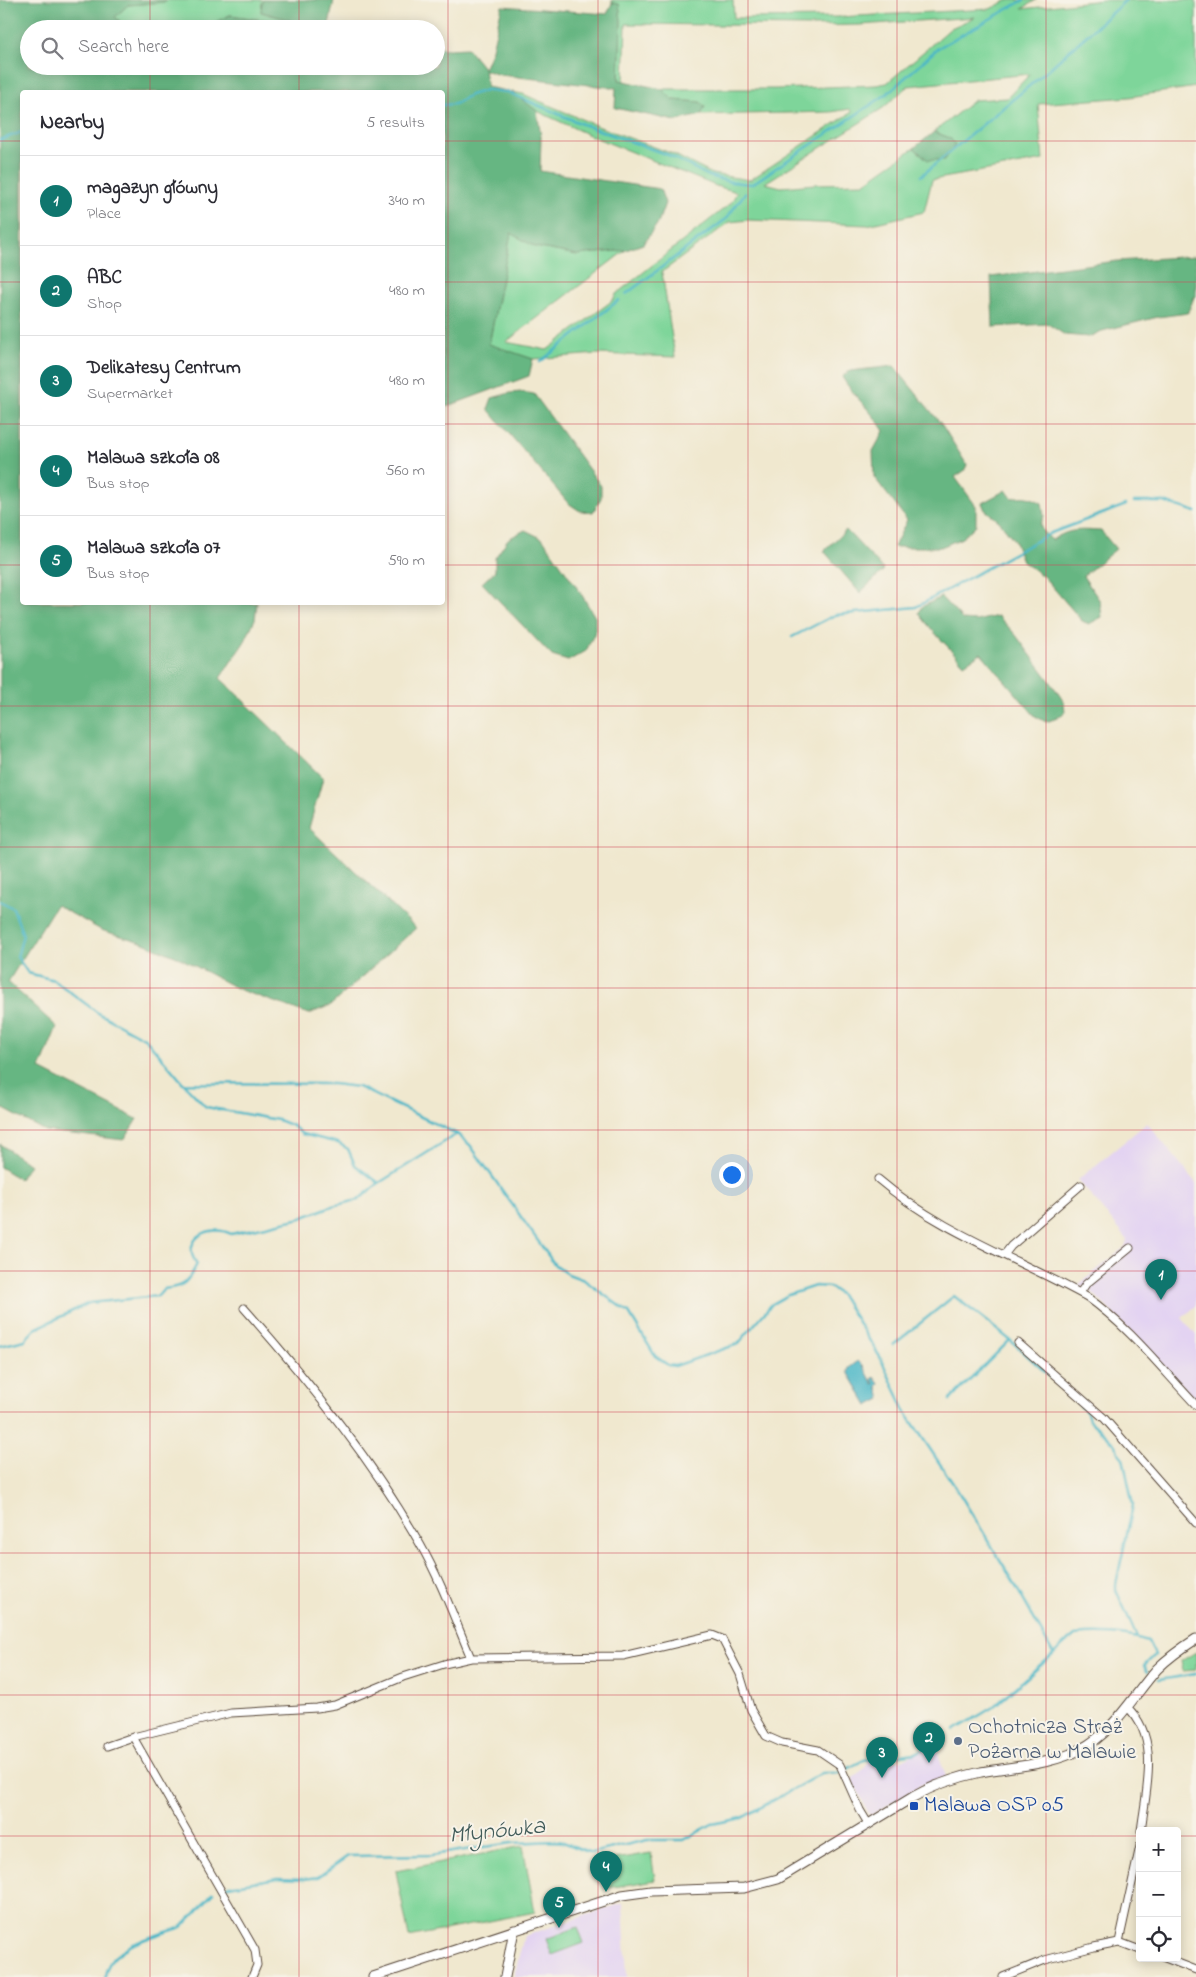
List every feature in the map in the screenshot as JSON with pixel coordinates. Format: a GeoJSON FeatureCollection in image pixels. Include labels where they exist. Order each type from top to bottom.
{"type":"FeatureCollection","features":[{"type":"Feature","properties":{"kind":"street"},"geometry":{"type":"LineString","coordinates":[[878,1180],[926,1215],[1080,1293],[1100,1306],[1196,1405]]}},
{"type":"Feature","properties":{"kind":"street"},"geometry":{"type":"LineString","coordinates":[[1004,1255],[1011,1246],[1081,1185]]}},
{"type":"Feature","properties":{"kind":"street"},"geometry":{"type":"LineString","coordinates":[[1080,1293],[1091,1279],[1130,1248]]}},
{"type":"Feature","properties":{"kind":"street"},"geometry":{"type":"LineString","coordinates":[[244,1308],[280,1348],[346,1432],[400,1510],[435,1574],[471,1658]]}},
{"type":"Feature","properties":{"kind":"street"},"geometry":{"type":"LineString","coordinates":[[1018,1343],[1104,1418],[1196,1523]]}},
{"type":"Feature","properties":{"kind":"street"},"geometry":{"type":"LineString","coordinates":[[107,1746],[133,1737],[231,1713],[317,1708],[335,1705],[403,1677],[471,1658],[623,1656],[712,1636],[722,1639],[740,1674],[751,1710],[766,1736],[782,1743],[818,1750],[840,1765],[860,1810],[869,1825]]}},
{"type":"Feature","properties":{"kind":"street"},"geometry":{"type":"LineString","coordinates":[[373,1977],[622,1895],[651,1891],[744,1888],[778,1879],[799,1868],[916,1795],[942,1784],[981,1772],[1022,1766],[1074,1753],[1103,1734],[1164,1662],[1196,1639]]}},
{"type":"Feature","properties":{"kind":"street"},"geometry":{"type":"LineString","coordinates":[[1127,1706],[1136,1717],[1146,1737],[1148,1755],[1147,1786],[1142,1827]]}},
{"type":"Feature","properties":{"kind":"street"},"geometry":{"type":"LineString","coordinates":[[133,1737],[255,1950],[256,1965],[252,1977]]}},
{"type":"Feature","properties":{"kind":"street"},"geometry":{"type":"LineString","coordinates":[[1119,1942],[1136,1864]]}},
{"type":"Feature","properties":{"kind":"street"},"geometry":{"type":"LineString","coordinates":[[505,1977],[514,1930]]}},
{"type":"Feature","properties":{"kind":"street"},"geometry":{"type":"LineString","coordinates":[[1002,1977],[1045,1960],[1119,1942],[1136,1948]]}},
{"type":"Feature","properties":{"kind":"street"},"geometry":{"type":"LineString","coordinates":[[1175,1962],[1196,1970]]}},
{"type":"Feature","properties":{"kind":"shaded area"},"geometry":{"type":"Polygon","coordinates":[[[1147,1123],[1196,1183],[1196,1306],[1182,1318],[1196,1335],[1196,1399],[1092,1292],[1078,1285],[1125,1247],[1127,1239],[1078,1180],[1147,1123]]]}},
{"type":"Feature","properties":{"kind":"shaded area"},"geometry":{"type":"Polygon","coordinates":[[[935,1744],[946,1777],[921,1785],[870,1816],[852,1779],[865,1768],[869,1760],[902,1760],[935,1744]]]}},
{"type":"Feature","properties":{"kind":"shaded area"},"geometry":{"type":"Polygon","coordinates":[[[623,1903],[627,1977],[514,1977],[524,1936],[623,1903]]]}},
{"type":"Feature","properties":{"kind":"green space"},"geometry":{"type":"Polygon","coordinates":[[[0,0],[166,0],[166,2],[128,5],[115,17],[118,20],[20,20],[20,75],[445,75],[445,48],[467,48],[484,69],[491,53],[502,6],[607,14],[612,3],[619,4],[621,21],[619,80],[662,89],[673,100],[700,102],[705,106],[701,115],[676,121],[615,108],[616,88],[500,75],[484,70],[487,87],[512,92],[537,111],[541,137],[540,171],[660,189],[665,203],[658,223],[643,244],[626,250],[577,255],[535,247],[511,233],[489,344],[533,359],[529,376],[445,407],[445,90],[20,90],[20,605],[257,605],[255,619],[245,641],[220,678],[323,778],[309,828],[416,928],[331,1005],[309,1014],[240,990],[182,959],[141,942],[101,930],[56,905],[8,982],[57,1027],[40,1069],[137,1119],[124,1140],[45,1131],[0,1107],[0,0]]]}},
{"type":"Feature","properties":{"kind":"green space"},"geometry":{"type":"Polygon","coordinates":[[[166,0],[264,0],[261,12],[290,20],[262,20],[230,15],[220,20],[118,20],[115,17],[128,5],[166,2],[166,0]]]}},
{"type":"Feature","properties":{"kind":"green space"},"geometry":{"type":"Polygon","coordinates":[[[264,0],[334,0],[330,20],[290,20],[261,12],[264,0]]]}},
{"type":"Feature","properties":{"kind":"green space"},"geometry":{"type":"Polygon","coordinates":[[[612,0],[733,0],[734,18],[838,17],[990,9],[1008,0],[1036,0],[1022,9],[1103,0],[1196,0],[1196,87],[1129,97],[1038,104],[1043,160],[932,180],[924,212],[867,225],[748,220],[730,222],[662,272],[675,357],[597,354],[533,359],[489,345],[511,232],[535,247],[577,255],[626,250],[506,342],[547,350],[613,300],[616,294],[731,203],[737,192],[716,186],[589,135],[537,111],[512,92],[523,94],[600,127],[673,154],[712,174],[750,180],[852,112],[850,109],[831,112],[701,115],[705,106],[700,102],[673,100],[662,89],[776,89],[887,83],[951,28],[975,17],[860,25],[812,26],[626,24],[624,81],[619,80],[621,21],[619,4],[612,3],[612,0]],[[1030,74],[908,86],[883,108],[765,183],[781,187],[864,183],[914,148],[928,160],[950,138],[934,132],[974,100],[1007,98],[1030,74]]]}},
{"type":"Feature","properties":{"kind":"green space"},"geometry":{"type":"Polygon","coordinates":[[[230,15],[262,20],[220,20],[230,15]]]}},
{"type":"Feature","properties":{"kind":"green space"},"geometry":{"type":"Polygon","coordinates":[[[934,132],[950,138],[955,144],[945,160],[928,160],[914,148],[934,132]]]}},
{"type":"Feature","properties":{"kind":"green space"},"geometry":{"type":"Polygon","coordinates":[[[1196,256],[1196,297],[1194,297],[1188,313],[1158,317],[1102,331],[1089,337],[1065,335],[1048,324],[993,327],[991,277],[1117,261],[1196,256]]]}},
{"type":"Feature","properties":{"kind":"green space"},"geometry":{"type":"Polygon","coordinates":[[[894,366],[942,425],[967,465],[964,471],[955,477],[976,506],[976,525],[962,538],[941,547],[894,547],[907,520],[874,477],[873,451],[884,431],[842,377],[850,371],[894,366]]]}},
{"type":"Feature","properties":{"kind":"green space"},"geometry":{"type":"Polygon","coordinates":[[[521,392],[534,394],[601,486],[601,498],[593,512],[580,511],[568,503],[488,409],[492,398],[521,392]]]}},
{"type":"Feature","properties":{"kind":"green space"},"geometry":{"type":"Polygon","coordinates":[[[1006,490],[1012,498],[1028,497],[1042,503],[1044,516],[1040,525],[1043,532],[1052,540],[1064,533],[1081,530],[1101,531],[1116,549],[1083,576],[1100,601],[1102,617],[1089,624],[1082,621],[1044,577],[1022,561],[1014,540],[999,521],[985,510],[982,503],[1006,490]]]}},
{"type":"Feature","properties":{"kind":"green space"},"geometry":{"type":"Polygon","coordinates":[[[525,530],[543,539],[595,617],[595,632],[586,651],[568,661],[552,656],[482,583],[495,571],[495,558],[508,539],[525,530]]]}},
{"type":"Feature","properties":{"kind":"green space"},"geometry":{"type":"Polygon","coordinates":[[[846,530],[884,570],[860,593],[824,551],[846,530]]]}},
{"type":"Feature","properties":{"kind":"green space"},"geometry":{"type":"Polygon","coordinates":[[[941,597],[963,620],[976,621],[998,616],[1015,634],[1050,681],[1064,702],[1065,712],[1057,718],[1046,722],[1035,716],[981,653],[964,664],[919,613],[922,607],[941,597]]]}},
{"type":"Feature","properties":{"kind":"green space"},"geometry":{"type":"Polygon","coordinates":[[[0,1144],[30,1165],[19,1179],[0,1167],[0,1144]]]}},
{"type":"Feature","properties":{"kind":"green space"},"geometry":{"type":"Polygon","coordinates":[[[1196,1652],[1196,1670],[1183,1671],[1181,1661],[1196,1652]]]}},
{"type":"Feature","properties":{"kind":"green space"},"geometry":{"type":"Polygon","coordinates":[[[523,1846],[535,1912],[409,1937],[396,1871],[523,1846]]]}},
{"type":"Feature","properties":{"kind":"green space"},"geometry":{"type":"Polygon","coordinates":[[[651,1853],[655,1880],[608,1888],[603,1861],[651,1853]]]}},
{"type":"Feature","properties":{"kind":"green space"},"geometry":{"type":"Polygon","coordinates":[[[578,1927],[584,1943],[552,1955],[546,1939],[578,1927]]]}},
{"type":"Feature","properties":{"kind":"water"},"geometry":{"type":"Polygon","coordinates":[[[858,1361],[864,1367],[873,1384],[872,1379],[874,1377],[879,1384],[877,1386],[881,1399],[868,1406],[848,1372],[849,1368],[858,1361]]]}},
{"type":"Feature","properties":{"kind":"waterway"},"geometry":{"type":"LineString","coordinates":[[445,105],[455,104],[470,95],[487,90],[507,92],[582,124],[668,155],[709,176],[731,182],[752,184],[887,94],[938,48],[1024,0]]}},
{"type":"Feature","properties":{"kind":"waterway"},"geometry":{"type":"LineString","coordinates":[[921,176],[1040,77],[1126,0]]}},
{"type":"Feature","properties":{"kind":"waterway"},"geometry":{"type":"LineString","coordinates":[[0,140],[20,133]]}},
{"type":"Feature","properties":{"kind":"waterway"},"geometry":{"type":"LineString","coordinates":[[626,294],[726,219],[745,193]]}},
{"type":"Feature","properties":{"kind":"waterway"},"geometry":{"type":"LineString","coordinates":[[540,362],[619,300]]}},
{"type":"Feature","properties":{"kind":"waterway"},"geometry":{"type":"LineString","coordinates":[[1134,502],[1164,502],[1196,512]]}},
{"type":"Feature","properties":{"kind":"waterway"},"geometry":{"type":"LineString","coordinates":[[792,637],[835,615],[916,607],[1051,533],[1126,505]]}},
{"type":"Feature","properties":{"kind":"waterway"},"geometry":{"type":"LineString","coordinates":[[0,901],[13,908],[23,935],[17,957],[28,973],[54,980],[98,1013],[146,1039],[183,1083],[333,1084],[358,1087],[457,1134],[470,1145],[555,1265],[568,1274],[584,1280],[629,1313],[655,1356],[668,1365],[675,1366],[738,1344],[772,1304],[788,1295],[815,1286],[830,1287],[841,1295],[880,1357],[906,1413],[956,1488],[1010,1576],[1053,1653]]}},
{"type":"Feature","properties":{"kind":"waterway"},"geometry":{"type":"LineString","coordinates":[[183,1083],[206,1107],[278,1120],[293,1126],[302,1134],[338,1143],[348,1149],[355,1165],[379,1183],[457,1134]]}},
{"type":"Feature","properties":{"kind":"waterway"},"geometry":{"type":"LineString","coordinates":[[0,1346],[25,1340],[35,1329],[89,1303],[158,1296],[164,1289],[181,1285],[188,1279],[197,1264],[192,1255],[192,1247],[195,1241],[207,1232],[223,1231],[231,1234],[301,1218],[332,1206],[358,1200],[379,1183]]}},
{"type":"Feature","properties":{"kind":"waterway"},"geometry":{"type":"LineString","coordinates":[[893,1345],[954,1296],[1010,1340],[1074,1398],[1087,1413],[1089,1420],[1116,1445],[1118,1452],[1123,1458],[1133,1505],[1116,1590],[1137,1637]]}},
{"type":"Feature","properties":{"kind":"waterway"},"geometry":{"type":"LineString","coordinates":[[950,1400],[1010,1340]]}},
{"type":"Feature","properties":{"kind":"waterway","name":"Młynówka"},"geometry":{"type":"LineString","coordinates":[[955,1730],[995,1706],[1075,1635],[1112,1634],[1148,1641],[1155,1655],[1144,1666],[1148,1671]]}},
{"type":"Feature","properties":{"kind":"waterway","name":"Młynówka"},"geometry":{"type":"LineString","coordinates":[[1159,1680],[1196,1674]]}},
{"type":"Feature","properties":{"kind":"waterway","name":"Młynówka"},"geometry":{"type":"LineString","coordinates":[[222,1887],[278,1878],[304,1879],[318,1877],[348,1856],[432,1855],[511,1843],[556,1841],[591,1853],[647,1840],[684,1840],[712,1824],[742,1818],[822,1773],[839,1773],[864,1760],[916,1753],[935,1742]]}},
{"type":"Feature","properties":{"kind":"waterway","name":"Młynówka"},"geometry":{"type":"LineString","coordinates":[[105,1977],[107,1968],[118,1953],[136,1943],[181,1927],[213,1893]]}},
{"type":"Feature","properties":{"kind":"place","name":"magazyn główny"},"geometry":{"type":"Point","coordinates":[1161,1300]}},
{"type":"Feature","properties":{"kind":"place","name":"Ochotnicza Straż Pożarna w Malawie"},"geometry":{"type":"Point","coordinates":[958,1741]}},
{"type":"Feature","properties":{"kind":"place","name":"ABC"},"geometry":{"type":"Point","coordinates":[929,1763]}},
{"type":"Feature","properties":{"kind":"place","name":"Delikatesy Centrum"},"geometry":{"type":"Point","coordinates":[882,1778]}},
{"type":"Feature","properties":{"kind":"place","name":"Malawa OSP 05"},"geometry":{"type":"Point","coordinates":[914,1806]}},
{"type":"Feature","properties":{"kind":"place","name":"Malawa szkoła 08"},"geometry":{"type":"Point","coordinates":[606,1892]}},
{"type":"Feature","properties":{"kind":"place","name":"Malawa szkoła 07"},"geometry":{"type":"Point","coordinates":[559,1928]}}]}
